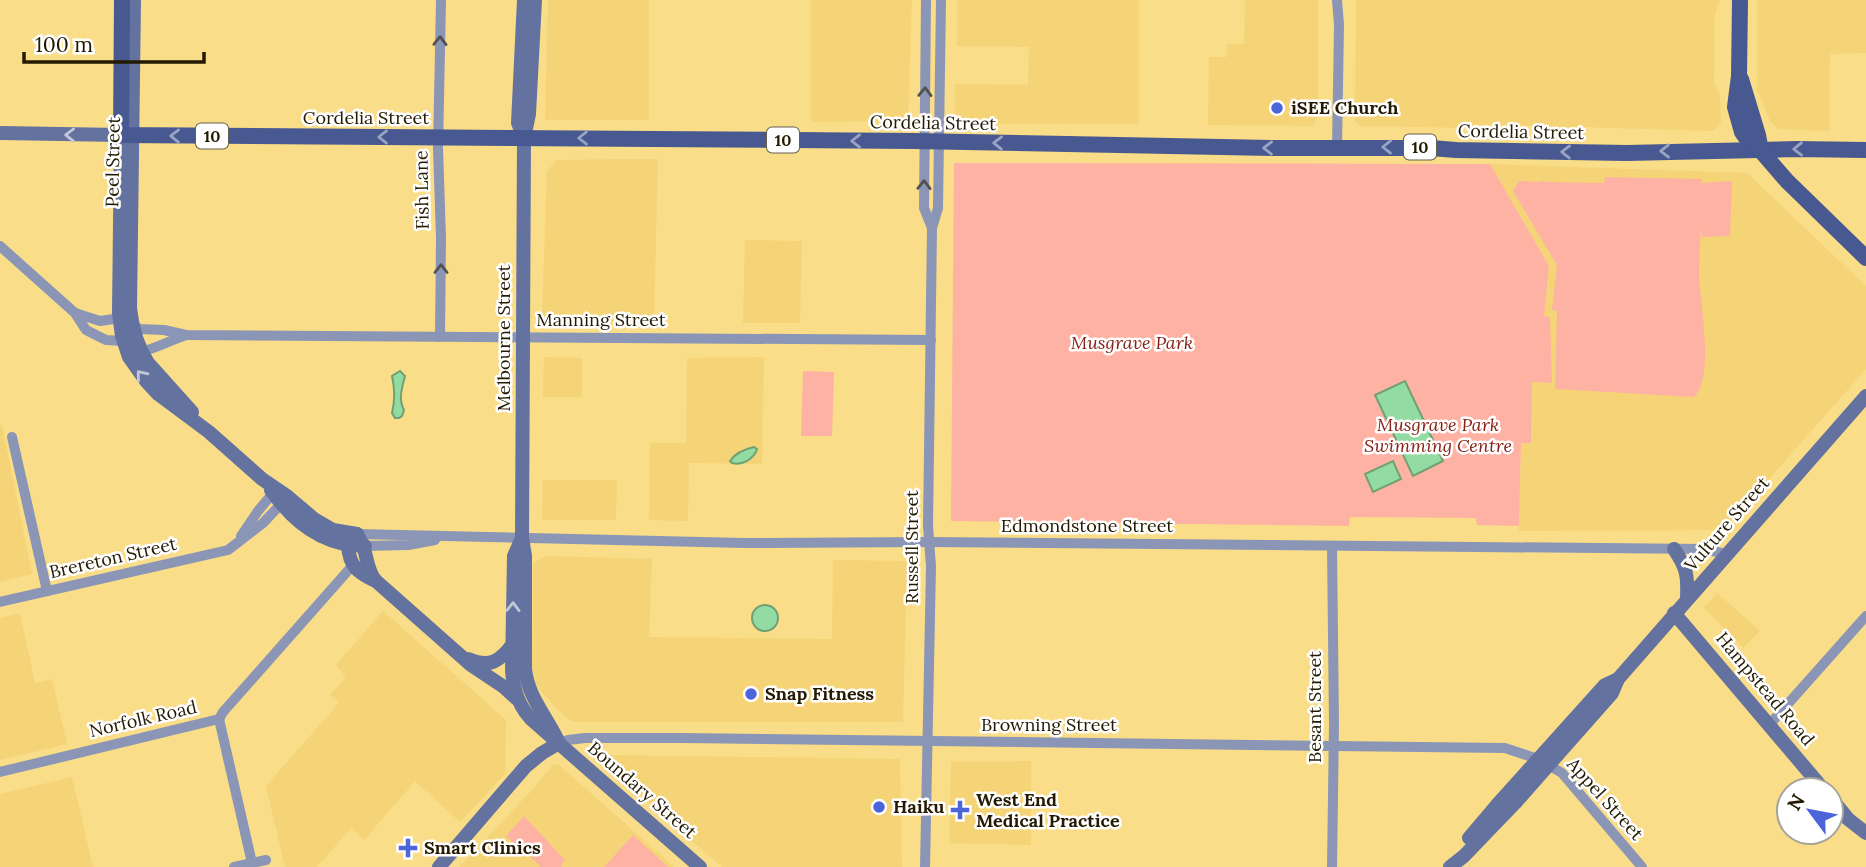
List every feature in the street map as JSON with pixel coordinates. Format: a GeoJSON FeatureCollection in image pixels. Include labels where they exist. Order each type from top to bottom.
{"type":"FeatureCollection","features":[{"type":"Feature","properties":{"kind":"main road","name":"Peel Street"},"geometry":{"type":"LineString","coordinates":[[122,0],[126,135],[126,323]]}},
{"type":"Feature","properties":{"kind":"main road","name":"Peel Street"},"geometry":{"type":"LineString","coordinates":[[126,135],[134,0]]}},
{"type":"Feature","properties":{"kind":"main road","name":"Melbourne Street"},"geometry":{"type":"LineString","coordinates":[[524,0],[518,122],[524,138]]}},
{"type":"Feature","properties":{"kind":"main road","name":"Melbourne Street"},"geometry":{"type":"LineString","coordinates":[[535,0],[529,114],[524,138],[522,538],[526,568],[526,677],[531,695],[551,725],[559,743]]}},
{"type":"Feature","properties":{"kind":"main road"},"geometry":{"type":"LineString","coordinates":[[1740,0],[1740,76],[1761,151],[1787,181],[1866,258]]}},
{"type":"Feature","properties":{"kind":"main road","name":"Cordelia Street"},"geometry":{"type":"LineString","coordinates":[[0,134],[932,142],[1627,153],[1866,150]]}},
{"type":"Feature","properties":{"kind":"main road"},"geometry":{"type":"LineString","coordinates":[[126,323],[123,341],[131,362],[165,400],[209,432],[262,479],[322,524],[356,542],[376,581],[474,668],[504,687],[517,699],[528,717],[559,743],[526,766],[439,867]]}},
{"type":"Feature","properties":{"kind":"main road"},"geometry":{"type":"LineString","coordinates":[[126,323],[152,369],[209,432]]}},
{"type":"Feature","properties":{"kind":"main road"},"geometry":{"type":"LineString","coordinates":[[123,341],[141,351]]}},
{"type":"Feature","properties":{"kind":"main road","name":"Vulture Street"},"geometry":{"type":"LineString","coordinates":[[1449,867],[1497,805],[1612,693],[1618,679],[1674,613],[1866,396]]}},
{"type":"Feature","properties":{"kind":"main road"},"geometry":{"type":"LineString","coordinates":[[262,479],[277,498],[317,535],[332,542],[356,542]]}},
{"type":"Feature","properties":{"kind":"main road","name":"Melbourne Street"},"geometry":{"type":"LineString","coordinates":[[517,699],[513,678],[514,556],[522,538]]}},
{"type":"Feature","properties":{"kind":"main road"},"geometry":{"type":"LineString","coordinates":[[356,542],[349,557],[353,565],[362,574],[376,581]]}},
{"type":"Feature","properties":{"kind":"main road"},"geometry":{"type":"LineString","coordinates":[[1674,549],[1687,572],[1686,599]]}},
{"type":"Feature","properties":{"kind":"main road","name":"Hampstead Road"},"geometry":{"type":"LineString","coordinates":[[1674,613],[1813,776]]}},
{"type":"Feature","properties":{"kind":"main road"},"geometry":{"type":"LineString","coordinates":[[457,653],[477,662],[491,663],[501,659],[513,644]]}},
{"type":"Feature","properties":{"kind":"main road","name":"Boundary Street"},"geometry":{"type":"LineString","coordinates":[[559,743],[700,867]]}},
{"type":"Feature","properties":{"kind":"main road"},"geometry":{"type":"LineString","coordinates":[[1845,815],[1866,833]]}},
{"type":"Feature","properties":{"kind":"street","name":"Fish Lane"},"geometry":{"type":"LineString","coordinates":[[440,337],[441,0]]}},
{"type":"Feature","properties":{"kind":"street","name":"Russell Street"},"geometry":{"type":"LineString","coordinates":[[926,0],[932,142]]}},
{"type":"Feature","properties":{"kind":"street","name":"Russell Street"},"geometry":{"type":"LineString","coordinates":[[925,867],[931,566],[928,526],[932,228],[924,208],[932,142],[941,0]]}},
{"type":"Feature","properties":{"kind":"street"},"geometry":{"type":"LineString","coordinates":[[1336,0],[1339,25],[1337,148]]}},
{"type":"Feature","properties":{"kind":"street"},"geometry":{"type":"LineString","coordinates":[[0,246],[75,313],[86,330],[106,340],[123,341]]}},
{"type":"Feature","properties":{"kind":"street"},"geometry":{"type":"LineString","coordinates":[[75,313],[100,321],[114,318],[126,323]]}},
{"type":"Feature","properties":{"kind":"street","name":"Manning Street"},"geometry":{"type":"LineString","coordinates":[[126,323],[140,329],[164,330],[186,335],[931,340]]}},
{"type":"Feature","properties":{"kind":"street","name":"Manning Street"},"geometry":{"type":"LineString","coordinates":[[141,351],[186,335]]}},
{"type":"Feature","properties":{"kind":"street"},"geometry":{"type":"LineString","coordinates":[[12,438],[47,591]]}},
{"type":"Feature","properties":{"kind":"street","name":"Brereton Street"},"geometry":{"type":"LineString","coordinates":[[0,602],[234,547],[263,523],[277,498]]}},
{"type":"Feature","properties":{"kind":"street","name":"Edmondstone Street"},"geometry":{"type":"LineString","coordinates":[[356,542],[448,537],[745,543],[930,542],[1704,549],[1726,554]]}},
{"type":"Feature","properties":{"kind":"street","name":"Besant Street"},"geometry":{"type":"LineString","coordinates":[[1332,546],[1332,867]]}},
{"type":"Feature","properties":{"kind":"street","name":"Norfolk Road"},"geometry":{"type":"LineString","coordinates":[[0,772],[219,719],[353,565]]}},
{"type":"Feature","properties":{"kind":"street"},"geometry":{"type":"LineString","coordinates":[[1770,724],[1866,616]]}},
{"type":"Feature","properties":{"kind":"street"},"geometry":{"type":"LineString","coordinates":[[219,719],[252,863]]}},
{"type":"Feature","properties":{"kind":"street","name":"Browning Street"},"geometry":{"type":"LineString","coordinates":[[559,743],[585,738],[1505,748],[1544,762]]}},
{"type":"Feature","properties":{"kind":"street","name":"Appel Street"},"geometry":{"type":"LineString","coordinates":[[1544,762],[1562,773],[1642,867]]}},
{"type":"Feature","properties":{"kind":"street"},"geometry":{"type":"LineString","coordinates":[[234,867],[266,860]]}},
{"type":"Feature","properties":{"kind":"shaded area"},"geometry":{"type":"Polygon","coordinates":[[[548,0],[649,0],[649,120],[545,120],[548,0]]]}},
{"type":"Feature","properties":{"kind":"shaded area"},"geometry":{"type":"Polygon","coordinates":[[[811,0],[912,0],[908,121],[811,122],[811,0]]]}},
{"type":"Feature","properties":{"kind":"shaded area"},"geometry":{"type":"Polygon","coordinates":[[[957,0],[1139,0],[1139,124],[961,124],[955,118],[955,84],[1028,85],[1029,47],[957,46],[957,0]]]}},
{"type":"Feature","properties":{"kind":"shaded area"},"geometry":{"type":"Polygon","coordinates":[[[1245,0],[1318,0],[1318,116],[1311,126],[1208,125],[1209,57],[1227,57],[1227,44],[1244,44],[1245,0]]]}},
{"type":"Feature","properties":{"kind":"shaded area"},"geometry":{"type":"Polygon","coordinates":[[[1356,0],[1720,0],[1715,14],[1714,83],[1720,96],[1721,123],[1713,131],[1476,124],[1469,128],[1361,126],[1355,121],[1356,0]]]}},
{"type":"Feature","properties":{"kind":"shaded area"},"geometry":{"type":"Polygon","coordinates":[[[1757,0],[1866,0],[1866,53],[1830,54],[1829,131],[1778,129],[1770,121],[1757,90],[1757,0]]]}},
{"type":"Feature","properties":{"kind":"shaded area"},"geometry":{"type":"Polygon","coordinates":[[[658,159],[654,322],[545,319],[542,315],[547,171],[557,160],[658,159]]]}},
{"type":"Feature","properties":{"kind":"shaded area"},"geometry":{"type":"Polygon","coordinates":[[[1490,164],[1747,173],[1866,286],[1866,369],[1724,530],[1519,531],[1521,443],[1531,442],[1532,382],[1551,383],[1550,317],[1544,316],[1549,266],[1490,164]]]}},
{"type":"Feature","properties":{"kind":"shaded area"},"geometry":{"type":"Polygon","coordinates":[[[745,240],[802,241],[800,323],[743,323],[745,240]]]}},
{"type":"Feature","properties":{"kind":"shaded area"},"geometry":{"type":"Polygon","coordinates":[[[544,357],[582,358],[582,397],[543,397],[544,357]]]}},
{"type":"Feature","properties":{"kind":"shaded area"},"geometry":{"type":"Polygon","coordinates":[[[764,357],[762,464],[689,463],[688,521],[649,520],[650,443],[686,443],[687,358],[764,357]]]}},
{"type":"Feature","properties":{"kind":"shaded area"},"geometry":{"type":"Polygon","coordinates":[[[400,371],[405,376],[401,398],[404,410],[402,416],[395,418],[392,413],[392,376],[400,371]]]}},
{"type":"Feature","properties":{"kind":"shaded area"},"geometry":{"type":"Polygon","coordinates":[[[1405,381],[1443,461],[1413,476],[1375,395],[1405,381]]]}},
{"type":"Feature","properties":{"kind":"shaded area"},"geometry":{"type":"Polygon","coordinates":[[[0,425],[32,574],[0,582],[0,425]]]}},
{"type":"Feature","properties":{"kind":"shaded area"},"geometry":{"type":"Polygon","coordinates":[[[754,447],[757,449],[755,453],[747,461],[736,464],[730,461],[741,451],[754,447]]]}},
{"type":"Feature","properties":{"kind":"shaded area"},"geometry":{"type":"Polygon","coordinates":[[[1393,461],[1401,479],[1373,492],[1365,474],[1393,461]]]}},
{"type":"Feature","properties":{"kind":"shaded area"},"geometry":{"type":"Polygon","coordinates":[[[543,480],[617,480],[616,520],[542,520],[543,480]]]}},
{"type":"Feature","properties":{"kind":"shaded area"},"geometry":{"type":"Polygon","coordinates":[[[547,556],[652,559],[649,637],[832,639],[833,560],[907,561],[903,722],[572,722],[536,686],[532,669],[533,562],[547,556]]]}},
{"type":"Feature","properties":{"kind":"shaded area"},"geometry":{"type":"Polygon","coordinates":[[[1717,593],[1760,631],[1743,648],[1704,608],[1717,593]]]}},
{"type":"Feature","properties":{"kind":"shaded area"},"geometry":{"type":"Polygon","coordinates":[[[765,605],[774,609],[778,618],[774,627],[765,631],[756,627],[752,618],[756,609],[765,605]]]}},
{"type":"Feature","properties":{"kind":"shaded area"},"geometry":{"type":"Polygon","coordinates":[[[383,611],[506,720],[505,774],[460,822],[415,781],[364,840],[351,828],[317,867],[285,867],[266,786],[339,703],[330,695],[346,677],[336,665],[383,611]]]}},
{"type":"Feature","properties":{"kind":"shaded area"},"geometry":{"type":"Polygon","coordinates":[[[20,613],[35,683],[52,679],[67,744],[0,760],[0,618],[20,613]]]}},
{"type":"Feature","properties":{"kind":"shaded area"},"geometry":{"type":"Polygon","coordinates":[[[609,755],[900,759],[902,867],[722,867],[606,766],[609,755]]]}},
{"type":"Feature","properties":{"kind":"shaded area"},"geometry":{"type":"Polygon","coordinates":[[[1031,761],[1031,845],[949,843],[951,762],[1031,761]]]}},
{"type":"Feature","properties":{"kind":"shaded area"},"geometry":{"type":"Polygon","coordinates":[[[558,764],[674,867],[459,867],[553,765],[558,764]]]}},
{"type":"Feature","properties":{"kind":"shaded area"},"geometry":{"type":"Polygon","coordinates":[[[72,777],[93,867],[0,867],[0,794],[72,777]]]}},
{"type":"Feature","properties":{"kind":"green space","name":"Musgrave Park"},"geometry":{"type":"Polygon","coordinates":[[[954,163],[1490,164],[1549,266],[1544,316],[1550,317],[1552,383],[1532,382],[1531,443],[1521,443],[1519,526],[1477,525],[1476,518],[1350,517],[1349,526],[951,521],[954,163]]]}},
{"type":"Feature","properties":{"kind":"green space"},"geometry":{"type":"Polygon","coordinates":[[[1605,177],[1702,179],[1702,183],[1732,181],[1730,236],[1702,237],[1701,227],[1699,275],[1705,357],[1704,373],[1694,397],[1555,389],[1557,311],[1552,310],[1557,265],[1513,191],[1519,181],[1604,183],[1605,177]]]}},
{"type":"Feature","properties":{"kind":"green space"},"geometry":{"type":"Polygon","coordinates":[[[803,371],[834,372],[832,436],[801,436],[803,371]]]}},
{"type":"Feature","properties":{"kind":"green space"},"geometry":{"type":"Polygon","coordinates":[[[524,816],[565,860],[561,867],[541,867],[531,858],[528,848],[518,847],[506,836],[524,816]]]}},
{"type":"Feature","properties":{"kind":"green space"},"geometry":{"type":"Polygon","coordinates":[[[633,835],[668,867],[604,867],[633,835]]]}},
{"type":"Feature","properties":{"kind":"place","name":"iSEE Church"},"geometry":{"type":"Point","coordinates":[1277,108]}},
{"type":"Feature","properties":{"kind":"place","name":"Snap Fitness"},"geometry":{"type":"Point","coordinates":[751,694]}},
{"type":"Feature","properties":{"kind":"place","name":"Haiku"},"geometry":{"type":"Point","coordinates":[879,807]}},
{"type":"Feature","properties":{"kind":"place","name":"West End Medical Practice"},"geometry":{"type":"Point","coordinates":[960,810]}},
{"type":"Feature","properties":{"kind":"place","name":"Smart Clinics"},"geometry":{"type":"Point","coordinates":[408,848]}},
{"type":"Feature","properties":{"kind":"park label","name":"Musgrave Park Swimming Centre"},"geometry":{"type":"Point","coordinates":[1438,436]}}]}
